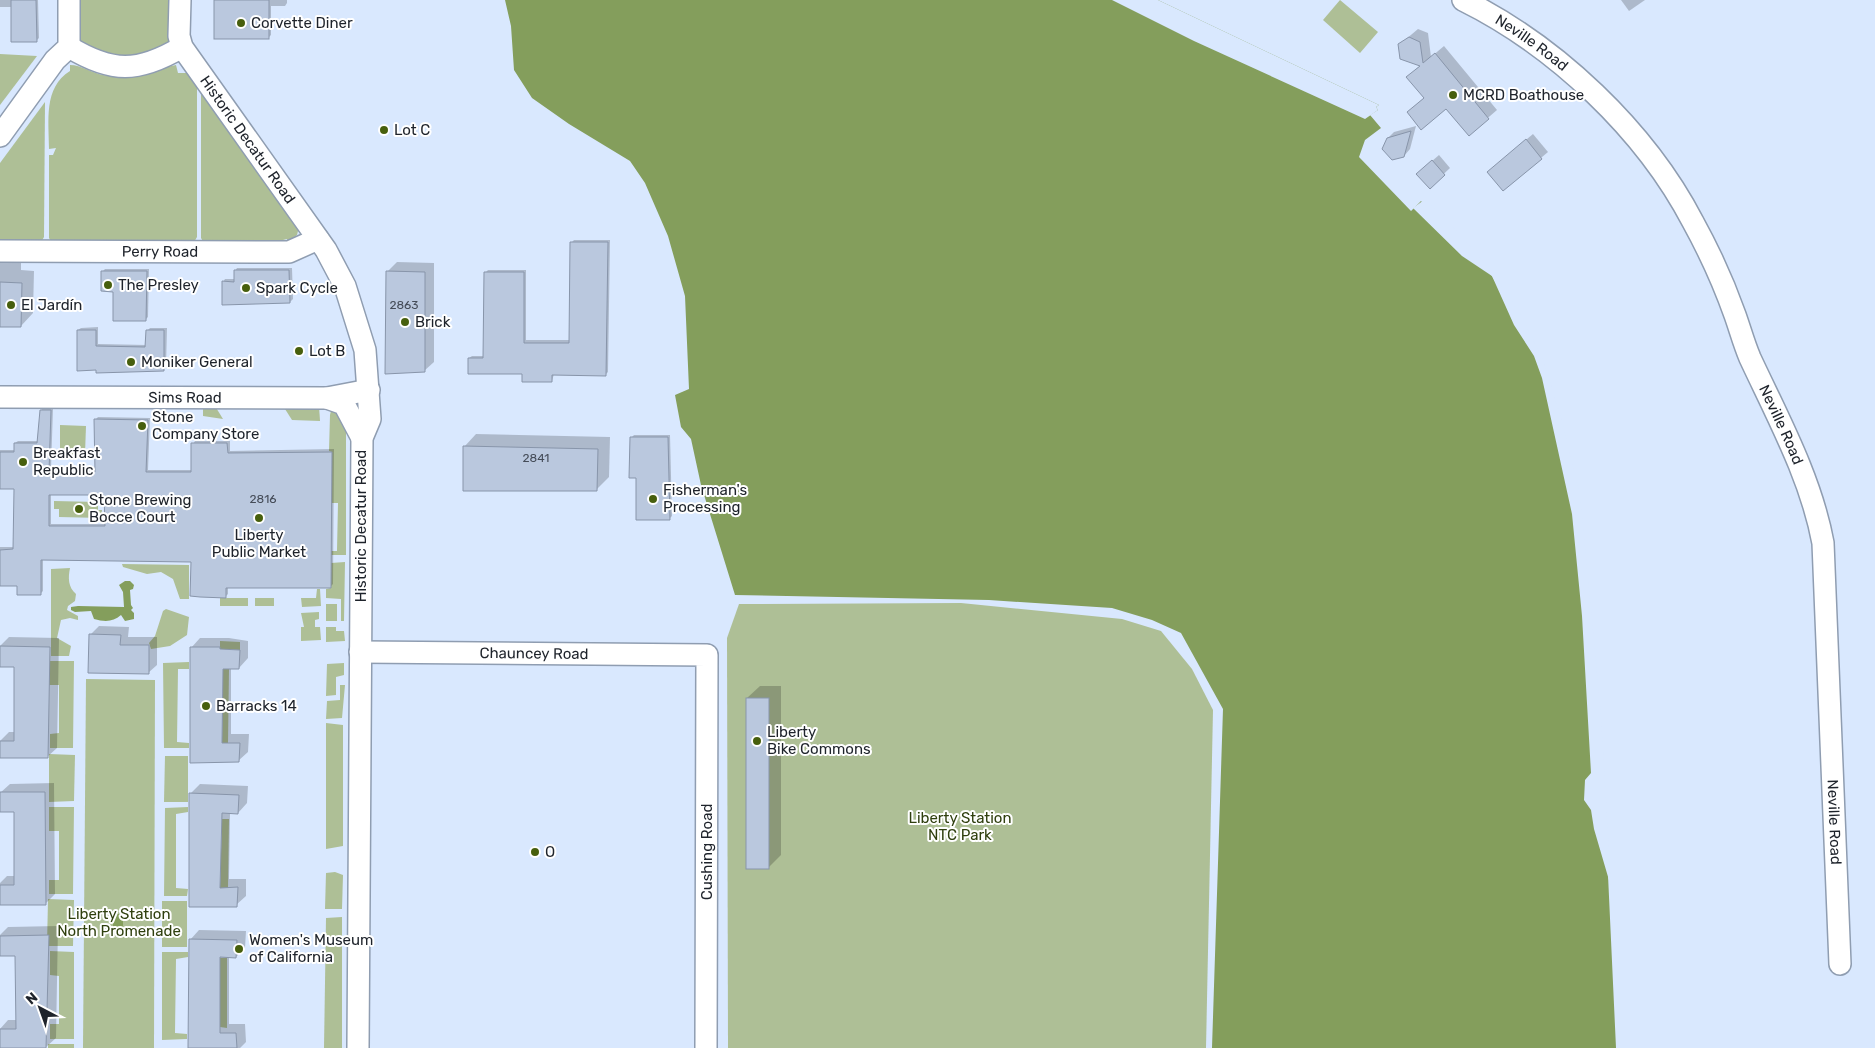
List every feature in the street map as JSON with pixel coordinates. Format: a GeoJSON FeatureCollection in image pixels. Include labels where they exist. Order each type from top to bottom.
{"type":"FeatureCollection","features":[{"type":"Feature","properties":{"kind":"street"},"geometry":{"type":"LineString","coordinates":[[0,136],[55,60],[69,47],[69,0]]}},
{"type":"Feature","properties":{"kind":"street","name":"Historic Decatur Road"},"geometry":{"type":"LineString","coordinates":[[180,0],[179,36],[182,47],[318,238],[345,286],[365,350],[370,418],[362,438],[358,1048]]}},
{"type":"Feature","properties":{"kind":"street","name":"Neville Road"},"geometry":{"type":"LineString","coordinates":[[1463,0],[1537,47],[1591,90],[1629,128],[1668,177],[1694,223],[1718,275],[1745,346],[1818,512],[1823,543],[1840,964]]}},
{"type":"Feature","properties":{"kind":"street"},"geometry":{"type":"LineString","coordinates":[[69,47],[89,59],[117,67],[142,65],[159,61],[182,47]]}},
{"type":"Feature","properties":{"kind":"street","name":"Perry Road"},"geometry":{"type":"LineString","coordinates":[[0,251],[289,252],[318,238]]}},
{"type":"Feature","properties":{"kind":"street","name":"Sims Road"},"geometry":{"type":"LineString","coordinates":[[0,397],[328,398],[369,390]]}},
{"type":"Feature","properties":{"kind":"street"},"geometry":{"type":"LineString","coordinates":[[328,398],[344,404],[362,438]]}},
{"type":"Feature","properties":{"kind":"street","name":"Chauncey Road"},"geometry":{"type":"LineString","coordinates":[[360,652],[707,655]]}},
{"type":"Feature","properties":{"kind":"street","name":"Cushing Road"},"geometry":{"type":"LineString","coordinates":[[706,1048],[707,655]]}},
{"type":"Feature","properties":{"kind":"green space"},"geometry":{"type":"Polygon","coordinates":[[[79,0],[171,0],[171,44],[144,56],[108,57],[79,43],[79,0]]]}},
{"type":"Feature","properties":{"kind":"green space"},"geometry":{"type":"Polygon","coordinates":[[[1340,0],[1378,32],[1360,53],[1323,20],[1340,0]]]}},
{"type":"Feature","properties":{"kind":"green space"},"geometry":{"type":"Polygon","coordinates":[[[0,54],[37,56],[0,105],[0,54]]]}},
{"type":"Feature","properties":{"kind":"green space"},"geometry":{"type":"Polygon","coordinates":[[[70,65],[103,75],[132,76],[176,65],[178,73],[187,73],[197,86],[197,237],[193,244],[52,243],[49,238],[49,155],[53,155],[56,148],[49,149],[49,106],[55,86],[70,71],[70,65]]]}},
{"type":"Feature","properties":{"kind":"green space"},"geometry":{"type":"Polygon","coordinates":[[[201,85],[299,227],[297,235],[288,242],[287,239],[283,240],[285,243],[205,245],[201,238],[201,85]]]}},
{"type":"Feature","properties":{"kind":"green space"},"geometry":{"type":"Polygon","coordinates":[[[45,102],[44,237],[40,244],[0,243],[0,163],[45,102]]]}},
{"type":"Feature","properties":{"kind":"green space"},"geometry":{"type":"Polygon","coordinates":[[[203,406],[215,406],[223,419],[203,416],[203,406]]]}},
{"type":"Feature","properties":{"kind":"green space"},"geometry":{"type":"Polygon","coordinates":[[[319,406],[320,421],[292,420],[285,409],[319,406]]]}},
{"type":"Feature","properties":{"kind":"green space"},"geometry":{"type":"Polygon","coordinates":[[[332,406],[346,422],[346,555],[331,555],[331,551],[337,551],[338,503],[331,503],[332,452],[329,451],[332,406]]]}},
{"type":"Feature","properties":{"kind":"green space"},"geometry":{"type":"Polygon","coordinates":[[[60,425],[86,426],[85,454],[60,455],[60,425]]]}},
{"type":"Feature","properties":{"kind":"green space","name":"Stone Brewing Bocce Court"},"geometry":{"type":"Polygon","coordinates":[[[54,501],[98,502],[98,510],[102,510],[101,518],[59,517],[59,509],[54,509],[54,501]]]}},
{"type":"Feature","properties":{"kind":"green space"},"geometry":{"type":"Polygon","coordinates":[[[345,562],[344,621],[341,621],[341,599],[326,598],[326,589],[331,588],[331,563],[345,562]]]}},
{"type":"Feature","properties":{"kind":"green space"},"geometry":{"type":"Polygon","coordinates":[[[122,564],[189,565],[189,599],[180,599],[173,579],[161,572],[147,574],[123,567],[122,564]]]}},
{"type":"Feature","properties":{"kind":"green space"},"geometry":{"type":"Polygon","coordinates":[[[70,568],[69,582],[76,594],[75,601],[68,606],[67,610],[78,616],[78,620],[70,618],[61,620],[57,638],[71,646],[69,656],[51,656],[51,569],[70,568]]]}},
{"type":"Feature","properties":{"kind":"green space"},"geometry":{"type":"Polygon","coordinates":[[[317,589],[320,589],[321,606],[302,607],[301,598],[316,598],[317,589]]]}},
{"type":"Feature","properties":{"kind":"green space"},"geometry":{"type":"Polygon","coordinates":[[[220,598],[248,598],[248,606],[220,606],[220,598]]]}},
{"type":"Feature","properties":{"kind":"green space"},"geometry":{"type":"Polygon","coordinates":[[[255,598],[274,598],[274,606],[255,606],[255,598]]]}},
{"type":"Feature","properties":{"kind":"green space","name":"Liberty Station NTC Park"},"geometry":{"type":"Polygon","coordinates":[[[961,603],[1122,619],[1161,631],[1192,669],[1213,710],[1206,1048],[728,1048],[727,638],[739,604],[961,603]]]}},
{"type":"Feature","properties":{"kind":"green space"},"geometry":{"type":"Polygon","coordinates":[[[326,604],[337,604],[337,621],[326,621],[326,604]]]}},
{"type":"Feature","properties":{"kind":"green space"},"geometry":{"type":"Polygon","coordinates":[[[166,609],[189,617],[187,635],[170,646],[151,649],[149,643],[155,636],[163,611],[166,609]]]}},
{"type":"Feature","properties":{"kind":"green space"},"geometry":{"type":"Polygon","coordinates":[[[319,612],[319,619],[315,620],[315,627],[320,627],[321,640],[301,641],[301,627],[304,627],[301,613],[319,612]]]}},
{"type":"Feature","properties":{"kind":"green space"},"geometry":{"type":"Polygon","coordinates":[[[326,627],[336,627],[336,631],[344,631],[345,641],[326,642],[326,627]]]}},
{"type":"Feature","properties":{"kind":"green space"},"geometry":{"type":"Polygon","coordinates":[[[220,641],[240,642],[240,650],[220,649],[220,641]]]}},
{"type":"Feature","properties":{"kind":"green space"},"geometry":{"type":"Polygon","coordinates":[[[50,661],[74,661],[73,748],[50,748],[50,734],[59,733],[59,685],[49,685],[50,661]]]}},
{"type":"Feature","properties":{"kind":"green space"},"geometry":{"type":"Polygon","coordinates":[[[189,662],[189,669],[178,669],[177,742],[189,743],[189,748],[164,748],[163,663],[189,662]]]}},
{"type":"Feature","properties":{"kind":"green space"},"geometry":{"type":"Polygon","coordinates":[[[344,663],[344,675],[336,677],[336,695],[326,696],[327,664],[344,663]]]}},
{"type":"Feature","properties":{"kind":"green space"},"geometry":{"type":"Polygon","coordinates":[[[223,669],[229,669],[228,743],[222,743],[223,669]]]}},
{"type":"Feature","properties":{"kind":"green space","name":"Liberty Station North Promenade"},"geometry":{"type":"Polygon","coordinates":[[[86,679],[155,680],[154,1048],[83,1048],[86,679]]]}},
{"type":"Feature","properties":{"kind":"green space"},"geometry":{"type":"Polygon","coordinates":[[[340,685],[345,685],[342,718],[326,719],[327,701],[340,700],[340,685]]]}},
{"type":"Feature","properties":{"kind":"green space"},"geometry":{"type":"Polygon","coordinates":[[[326,723],[343,725],[343,846],[326,849],[326,723]]]}},
{"type":"Feature","properties":{"kind":"green space"},"geometry":{"type":"Polygon","coordinates":[[[49,754],[75,755],[74,801],[49,802],[49,754]]]}},
{"type":"Feature","properties":{"kind":"green space"},"geometry":{"type":"Polygon","coordinates":[[[165,756],[188,756],[188,802],[164,802],[165,756]]]}},
{"type":"Feature","properties":{"kind":"green space"},"geometry":{"type":"Polygon","coordinates":[[[49,807],[74,807],[73,894],[49,894],[49,880],[59,880],[59,831],[49,831],[49,807]]]}},
{"type":"Feature","properties":{"kind":"green space"},"geometry":{"type":"Polygon","coordinates":[[[188,807],[188,812],[176,814],[176,888],[188,889],[187,896],[164,896],[165,808],[188,807]]]}},
{"type":"Feature","properties":{"kind":"green space"},"geometry":{"type":"Polygon","coordinates":[[[222,819],[229,819],[228,888],[220,888],[222,819]]]}},
{"type":"Feature","properties":{"kind":"green space"},"geometry":{"type":"Polygon","coordinates":[[[335,872],[343,875],[342,909],[325,909],[326,873],[335,872]]]}},
{"type":"Feature","properties":{"kind":"green space"},"geometry":{"type":"Polygon","coordinates":[[[48,899],[74,900],[73,946],[47,946],[48,899]]]}},
{"type":"Feature","properties":{"kind":"green space"},"geometry":{"type":"Polygon","coordinates":[[[162,901],[187,901],[187,947],[162,947],[162,901]]]}},
{"type":"Feature","properties":{"kind":"green space"},"geometry":{"type":"Polygon","coordinates":[[[342,917],[342,1048],[324,1048],[326,918],[342,917]]]}},
{"type":"Feature","properties":{"kind":"green space"},"geometry":{"type":"Polygon","coordinates":[[[50,951],[74,952],[74,1039],[50,1039],[50,1024],[59,1024],[59,976],[50,975],[50,951]]]}},
{"type":"Feature","properties":{"kind":"green space"},"geometry":{"type":"Polygon","coordinates":[[[162,952],[188,952],[188,957],[176,959],[175,1033],[187,1034],[187,1039],[162,1040],[162,952]]]}},
{"type":"Feature","properties":{"kind":"green space"},"geometry":{"type":"Polygon","coordinates":[[[220,958],[227,958],[227,1028],[220,1027],[220,958]]]}},
{"type":"Feature","properties":{"kind":"green space"},"geometry":{"type":"Polygon","coordinates":[[[48,1044],[74,1044],[74,1048],[48,1048],[48,1044]]]}},
{"type":"Feature","properties":{"kind":"shaded area"},"geometry":{"type":"Polygon","coordinates":[[[505,0],[1158,0],[1379,105],[1376,107],[1378,110],[1370,115],[1381,128],[1365,140],[1359,157],[1411,211],[1421,201],[1492,276],[1540,360],[1578,496],[1606,832],[1616,1048],[1212,1048],[1223,709],[1181,633],[1152,620],[1112,608],[989,600],[735,595],[701,485],[691,439],[681,427],[675,395],[689,389],[685,296],[668,236],[645,183],[630,161],[569,124],[532,98],[514,70],[511,26],[505,0]]]}},
{"type":"Feature","properties":{"kind":"shaded area"},"geometry":{"type":"Polygon","coordinates":[[[125,581],[130,581],[134,585],[133,589],[130,590],[133,608],[131,610],[134,613],[134,619],[125,621],[121,615],[109,621],[102,621],[94,619],[91,611],[75,612],[71,610],[71,607],[78,606],[124,607],[123,592],[119,585],[125,581]]]}},
{"type":"Feature","properties":{"kind":"shaded area"},"geometry":{"type":"Polygon","coordinates":[[[113,914],[123,914],[123,932],[113,932],[113,914]]]}},
{"type":"Feature","properties":{"kind":"pier"},"geometry":{"type":"Polygon","coordinates":[[[1112,0],[1158,0],[1379,105],[1376,107],[1378,110],[1365,119],[1194,41],[1112,0]]]}},
{"type":"Feature","properties":{"kind":"pier"},"geometry":{"type":"Polygon","coordinates":[[[1424,200],[1442,214],[1494,274],[1520,314],[1543,359],[1563,425],[1580,496],[1601,715],[1611,887],[1594,829],[1591,810],[1584,800],[1585,780],[1591,773],[1582,616],[1572,514],[1542,378],[1534,356],[1514,325],[1492,276],[1462,256],[1413,208],[1424,200]]]}},
{"type":"Feature","properties":{"kind":"building"},"geometry":{"type":"Polygon","coordinates":[[[11,0],[36,0],[37,42],[11,42],[11,0]]]}},
{"type":"Feature","properties":{"kind":"building","name":"Corvette Diner"},"geometry":{"type":"Polygon","coordinates":[[[214,0],[269,0],[269,39],[214,39],[214,0]]]}},
{"type":"Feature","properties":{"kind":"building","name":"MCRD Boathouse"},"geometry":{"type":"Polygon","coordinates":[[[1409,37],[1420,42],[1423,63],[1435,53],[1489,119],[1469,136],[1446,109],[1421,130],[1407,112],[1424,98],[1406,77],[1420,66],[1400,59],[1398,44],[1409,37]]]}},
{"type":"Feature","properties":{"kind":"building"},"geometry":{"type":"Polygon","coordinates":[[[1411,131],[1404,157],[1392,160],[1382,149],[1387,138],[1411,131]]]}},
{"type":"Feature","properties":{"kind":"building"},"geometry":{"type":"Polygon","coordinates":[[[1526,139],[1542,159],[1503,191],[1487,172],[1526,139]]]}},
{"type":"Feature","properties":{"kind":"building"},"geometry":{"type":"Polygon","coordinates":[[[1432,160],[1445,175],[1430,189],[1416,174],[1432,160]]]}},
{"type":"Feature","properties":{"kind":"building"},"geometry":{"type":"Polygon","coordinates":[[[570,242],[608,242],[606,376],[552,375],[552,382],[522,382],[522,374],[468,374],[468,358],[483,358],[484,272],[524,272],[524,343],[569,343],[570,242]]]}},
{"type":"Feature","properties":{"kind":"building"},"geometry":{"type":"Polygon","coordinates":[[[234,270],[289,270],[290,303],[222,305],[222,281],[234,282],[234,270]]]}},
{"type":"Feature","properties":{"kind":"building"},"geometry":{"type":"Polygon","coordinates":[[[101,271],[147,271],[146,321],[113,321],[113,292],[101,291],[101,271]]]}},
{"type":"Feature","properties":{"kind":"building","name":"Brick"},"geometry":{"type":"Polygon","coordinates":[[[386,271],[425,272],[425,372],[385,374],[386,271]]]}},
{"type":"Feature","properties":{"kind":"building","name":"El Jardín"},"geometry":{"type":"Polygon","coordinates":[[[0,282],[22,283],[21,327],[0,327],[0,282]]]}},
{"type":"Feature","properties":{"kind":"building"},"geometry":{"type":"Polygon","coordinates":[[[77,330],[96,330],[96,346],[145,347],[146,330],[164,330],[164,371],[96,373],[96,370],[77,371],[77,330]]]}},
{"type":"Feature","properties":{"kind":"building"},"geometry":{"type":"Polygon","coordinates":[[[40,410],[51,410],[49,472],[95,472],[94,419],[148,420],[146,472],[191,472],[191,443],[227,443],[228,453],[332,452],[331,588],[226,588],[226,598],[200,597],[190,596],[191,562],[41,560],[41,595],[17,595],[17,586],[0,586],[0,550],[13,549],[14,489],[0,489],[0,452],[14,452],[14,443],[37,443],[40,410]],[[49,495],[49,526],[105,526],[104,495],[49,495]]]}},
{"type":"Feature","properties":{"kind":"building","name":"Fisherman's Processing"},"geometry":{"type":"Polygon","coordinates":[[[630,437],[668,437],[670,520],[636,520],[636,478],[629,478],[630,437]]]}},
{"type":"Feature","properties":{"kind":"building"},"geometry":{"type":"Polygon","coordinates":[[[463,446],[598,449],[597,491],[463,491],[463,446]]]}},
{"type":"Feature","properties":{"kind":"building"},"geometry":{"type":"Polygon","coordinates":[[[89,634],[121,635],[120,645],[149,645],[149,674],[88,673],[89,634]]]}},
{"type":"Feature","properties":{"kind":"building"},"geometry":{"type":"Polygon","coordinates":[[[0,646],[50,647],[48,758],[0,758],[0,741],[14,741],[14,667],[0,667],[0,646]]]}},
{"type":"Feature","properties":{"kind":"building","name":"Barracks 14"},"geometry":{"type":"Polygon","coordinates":[[[190,647],[220,647],[220,649],[240,650],[239,669],[223,669],[222,743],[240,743],[239,762],[190,763],[190,647]]]}},
{"type":"Feature","properties":{"kind":"building","name":"Liberty Bike Commons"},"geometry":{"type":"Polygon","coordinates":[[[746,698],[769,698],[769,869],[746,869],[746,698]]]}},
{"type":"Feature","properties":{"kind":"building"},"geometry":{"type":"Polygon","coordinates":[[[0,792],[45,792],[46,905],[0,905],[0,885],[14,885],[14,812],[0,812],[0,792]]]}},
{"type":"Feature","properties":{"kind":"building"},"geometry":{"type":"Polygon","coordinates":[[[189,793],[239,795],[238,814],[222,813],[220,888],[238,887],[237,907],[189,907],[189,793]]]}},
{"type":"Feature","properties":{"kind":"building"},"geometry":{"type":"Polygon","coordinates":[[[49,935],[46,1048],[0,1048],[0,1029],[16,1029],[15,956],[0,956],[0,936],[49,935]]]}},
{"type":"Feature","properties":{"kind":"building"},"geometry":{"type":"Polygon","coordinates":[[[189,939],[237,940],[236,958],[220,957],[220,1033],[236,1033],[237,1048],[188,1048],[189,939]]]}},
{"type":"Feature","properties":{"kind":"place","name":"Corvette Diner"},"geometry":{"type":"Point","coordinates":[241,23]}},
{"type":"Feature","properties":{"kind":"place","name":"MCRD Boathouse"},"geometry":{"type":"Point","coordinates":[1453,95]}},
{"type":"Feature","properties":{"kind":"place","name":"Lot C"},"geometry":{"type":"Point","coordinates":[384,130]}},
{"type":"Feature","properties":{"kind":"place","name":"The Presley"},"geometry":{"type":"Point","coordinates":[108,285]}},
{"type":"Feature","properties":{"kind":"place","name":"Spark Cycle"},"geometry":{"type":"Point","coordinates":[246,288]}},
{"type":"Feature","properties":{"kind":"place","name":"El Jardín"},"geometry":{"type":"Point","coordinates":[11,305]}},
{"type":"Feature","properties":{"kind":"place","name":"Brick"},"geometry":{"type":"Point","coordinates":[405,322]}},
{"type":"Feature","properties":{"kind":"place","name":"Lot B"},"geometry":{"type":"Point","coordinates":[299,351]}},
{"type":"Feature","properties":{"kind":"place","name":"Moniker General"},"geometry":{"type":"Point","coordinates":[131,362]}},
{"type":"Feature","properties":{"kind":"place","name":"Stone Company Store"},"geometry":{"type":"Point","coordinates":[142,426]}},
{"type":"Feature","properties":{"kind":"place","name":"Breakfast Republic"},"geometry":{"type":"Point","coordinates":[23,462]}},
{"type":"Feature","properties":{"kind":"place","name":"Fisherman's Processing"},"geometry":{"type":"Point","coordinates":[653,499]}},
{"type":"Feature","properties":{"kind":"place","name":"Stone Brewing Bocce Court"},"geometry":{"type":"Point","coordinates":[79,509]}},
{"type":"Feature","properties":{"kind":"place","name":"Liberty Public Market"},"geometry":{"type":"Point","coordinates":[259,518]}},
{"type":"Feature","properties":{"kind":"place","name":"Barracks 14"},"geometry":{"type":"Point","coordinates":[206,706]}},
{"type":"Feature","properties":{"kind":"place","name":"Liberty Bike Commons"},"geometry":{"type":"Point","coordinates":[757,741]}},
{"type":"Feature","properties":{"kind":"place","name":"O"},"geometry":{"type":"Point","coordinates":[535,852]}},
{"type":"Feature","properties":{"kind":"place","name":"Women's Museum of California"},"geometry":{"type":"Point","coordinates":[239,949]}}]}
